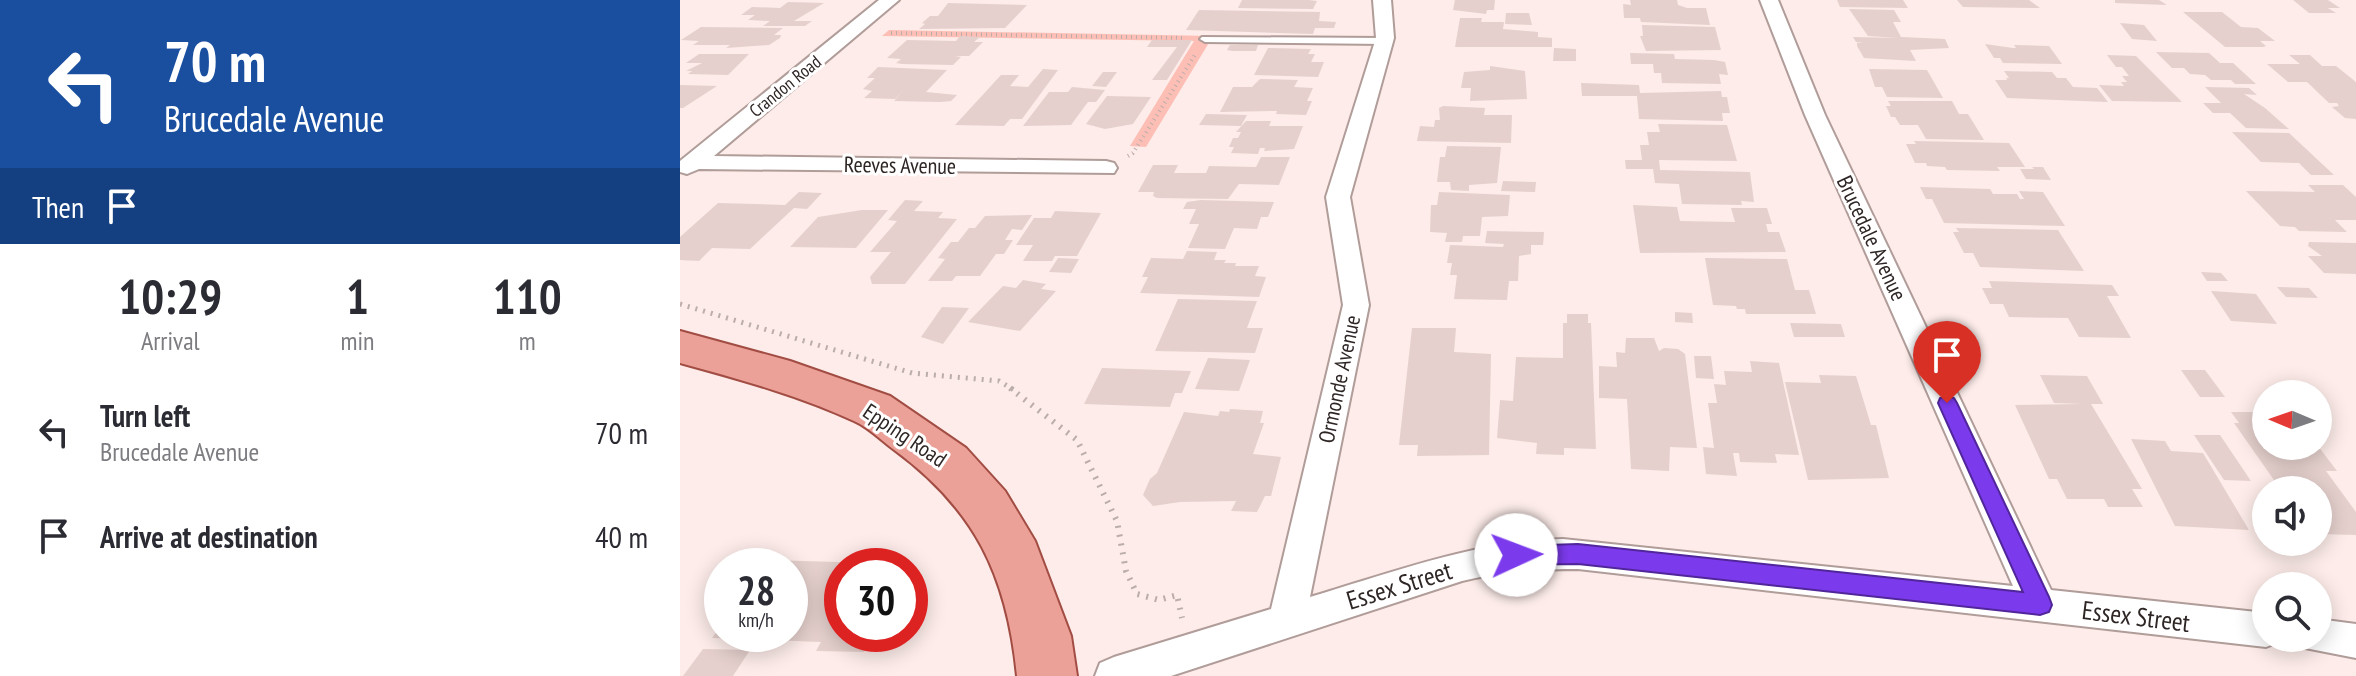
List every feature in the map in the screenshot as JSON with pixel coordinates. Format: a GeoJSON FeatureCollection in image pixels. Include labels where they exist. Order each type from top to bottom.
{"type":"FeatureCollection","features":[{"type":"Feature","properties":{"kind":"main road","name":"Epping Road"},"geometry":{"type":"LineString","coordinates":[[680,347],[774,373],[873,409],[948,462],[987,506],[1016,558],[1042,636],[1047,676]]}},
{"type":"Feature","properties":{"kind":"street","name":"Crandon Road"},"geometry":{"type":"LineString","coordinates":[[687,167],[890,0]]}},
{"type":"Feature","properties":{"kind":"street","name":"Ormonde Avenue"},"geometry":{"type":"LineString","coordinates":[[1287,619],[1356,305],[1338,197],[1384,41],[1382,0]]}},
{"type":"Feature","properties":{"kind":"street","name":"Brucedale Avenue"},"geometry":{"type":"LineString","coordinates":[[1769,0],[1815,115],[2040,605]]}},
{"type":"Feature","properties":{"kind":"street","name":"Reeves Avenue"},"geometry":{"type":"LineString","coordinates":[[687,167],[1106,168]]}},
{"type":"Feature","properties":{"kind":"street","name":"Essex Street"},"geometry":{"type":"LineString","coordinates":[[1114,676],[1462,566],[1498,557],[1535,554],[1578,554],[2252,628]]}},
{"type":"Feature","properties":{"kind":"street"},"geometry":{"type":"LineString","coordinates":[[2332,638],[2356,641]]}},
{"type":"Feature","properties":{"kind":"lane"},"geometry":{"type":"LineString","coordinates":[[1205,39],[1384,41]]}},
{"type":"Feature","properties":{"kind":"path"},"geometry":{"type":"LineString","coordinates":[[885,33],[1205,39]]}},
{"type":"Feature","properties":{"kind":"path"},"geometry":{"type":"LineString","coordinates":[[1106,168],[1133,153],[1205,39]]}},
{"type":"Feature","properties":{"kind":"path"},"geometry":{"type":"LineString","coordinates":[[680,304],[912,373],[999,381],[1019,393],[1077,440],[1117,521],[1126,571],[1137,594],[1159,600],[1177,595],[1182,613]]}},
{"type":"Feature","properties":{"kind":"shaded area"},"geometry":{"type":"Polygon","coordinates":[[[889,30],[1213,36],[1146,147],[1130,146],[1194,41],[882,36],[889,30]]]}},
{"type":"Feature","properties":{"kind":"building"},"geometry":{"type":"Polygon","coordinates":[[[1242,0],[1317,1],[1313,9],[1238,8],[1242,0]]]}},
{"type":"Feature","properties":{"kind":"building"},"geometry":{"type":"Polygon","coordinates":[[[1455,0],[1495,0],[1494,10],[1487,10],[1486,14],[1453,10],[1455,0]]]}},
{"type":"Feature","properties":{"kind":"building"},"geometry":{"type":"Polygon","coordinates":[[[1630,0],[1677,0],[1678,5],[1687,8],[1706,8],[1710,25],[1641,22],[1640,18],[1624,18],[1623,4],[1631,5],[1630,0]]]}},
{"type":"Feature","properties":{"kind":"building"},"geometry":{"type":"Polygon","coordinates":[[[1837,0],[1903,0],[1908,8],[1840,7],[1837,0]]]}},
{"type":"Feature","properties":{"kind":"building"},"geometry":{"type":"Polygon","coordinates":[[[1957,0],[2029,0],[2040,8],[1963,7],[1957,0]]]}},
{"type":"Feature","properties":{"kind":"building"},"geometry":{"type":"Polygon","coordinates":[[[2115,0],[2159,0],[2167,5],[2115,3],[2115,0]]]}},
{"type":"Feature","properties":{"kind":"building"},"geometry":{"type":"Polygon","coordinates":[[[2293,0],[2328,0],[2340,8],[2328,8],[2336,13],[2309,13],[2293,0]]]}},
{"type":"Feature","properties":{"kind":"building"},"geometry":{"type":"Polygon","coordinates":[[[788,2],[824,3],[794,21],[812,21],[805,26],[763,26],[770,21],[748,20],[755,15],[741,15],[752,7],[780,8],[788,2]]]}},
{"type":"Feature","properties":{"kind":"building"},"geometry":{"type":"Polygon","coordinates":[[[948,3],[1027,5],[1005,28],[919,29],[930,16],[938,16],[948,3]]]}},
{"type":"Feature","properties":{"kind":"building"},"geometry":{"type":"Polygon","coordinates":[[[1849,9],[1894,10],[1901,22],[1893,22],[1901,37],[1945,39],[1949,48],[1910,50],[1916,61],[1864,58],[1857,46],[1857,43],[1863,43],[1856,42],[1853,37],[1898,38],[1868,36],[1849,9]]]}},
{"type":"Feature","properties":{"kind":"building"},"geometry":{"type":"Polygon","coordinates":[[[1199,10],[1320,12],[1319,21],[1336,22],[1334,28],[1315,28],[1313,34],[1186,30],[1199,10]]]}},
{"type":"Feature","properties":{"kind":"building"},"geometry":{"type":"Polygon","coordinates":[[[2183,12],[2222,12],[2241,27],[2258,28],[2275,41],[2260,41],[2266,46],[2263,47],[2225,47],[2183,12]]]}},
{"type":"Feature","properties":{"kind":"building"},"geometry":{"type":"Polygon","coordinates":[[[1506,13],[1529,13],[1532,25],[1505,24],[1506,13]]]}},
{"type":"Feature","properties":{"kind":"building"},"geometry":{"type":"Polygon","coordinates":[[[1460,18],[1482,18],[1481,22],[1504,22],[1503,29],[1538,32],[1538,37],[1552,38],[1552,47],[1455,47],[1460,18]]]}},
{"type":"Feature","properties":{"kind":"building"},"geometry":{"type":"Polygon","coordinates":[[[2120,23],[2144,25],[2157,41],[2132,39],[2120,23]]]}},
{"type":"Feature","properties":{"kind":"building"},"geometry":{"type":"Polygon","coordinates":[[[1642,25],[1715,27],[1721,50],[1646,51],[1640,36],[1643,36],[1642,25]]]}},
{"type":"Feature","properties":{"kind":"building"},"geometry":{"type":"Polygon","coordinates":[[[701,27],[783,28],[774,35],[781,35],[780,38],[769,45],[726,48],[730,45],[693,45],[699,41],[681,40],[701,27]]]}},
{"type":"Feature","properties":{"kind":"building"},"geometry":{"type":"Polygon","coordinates":[[[960,36],[980,37],[974,42],[983,42],[969,56],[955,56],[961,57],[953,65],[902,64],[896,63],[901,59],[887,58],[907,40],[956,41],[960,36]]]}},
{"type":"Feature","properties":{"kind":"building"},"geometry":{"type":"Polygon","coordinates":[[[1152,40],[1192,40],[1167,80],[1152,80],[1177,47],[1147,47],[1152,40]]]}},
{"type":"Feature","properties":{"kind":"building"},"geometry":{"type":"Polygon","coordinates":[[[1985,44],[2013,48],[2016,48],[2014,45],[2049,46],[2062,64],[2003,63],[2000,58],[1994,58],[1985,44]]]}},
{"type":"Feature","properties":{"kind":"building"},"geometry":{"type":"Polygon","coordinates":[[[1230,45],[1258,45],[1256,51],[1232,51],[1227,50],[1230,45]]]}},
{"type":"Feature","properties":{"kind":"building"},"geometry":{"type":"Polygon","coordinates":[[[1268,48],[1311,49],[1308,54],[1315,54],[1311,62],[1324,62],[1318,77],[1254,75],[1268,48]]]}},
{"type":"Feature","properties":{"kind":"building"},"geometry":{"type":"Polygon","coordinates":[[[1554,48],[1576,49],[1576,61],[1553,61],[1554,48]]]}},
{"type":"Feature","properties":{"kind":"building"},"geometry":{"type":"Polygon","coordinates":[[[2156,52],[2209,53],[2220,63],[2233,63],[2256,84],[2235,84],[2231,80],[2211,80],[2205,75],[2190,74],[2184,68],[2172,68],[2156,52]]]}},
{"type":"Feature","properties":{"kind":"building"},"geometry":{"type":"Polygon","coordinates":[[[1630,53],[1674,54],[1675,59],[1725,62],[1728,75],[1719,74],[1721,84],[1662,83],[1661,73],[1654,73],[1653,64],[1631,64],[1630,53]]]}},
{"type":"Feature","properties":{"kind":"building"},"geometry":{"type":"Polygon","coordinates":[[[699,54],[749,54],[728,75],[688,74],[692,71],[686,71],[702,63],[686,63],[699,54]]]}},
{"type":"Feature","properties":{"kind":"building"},"geometry":{"type":"Polygon","coordinates":[[[2107,55],[2136,56],[2182,102],[2112,101],[2099,85],[2124,86],[2121,82],[2127,82],[2122,76],[2129,76],[2122,67],[2116,67],[2107,55]]]}},
{"type":"Feature","properties":{"kind":"building"},"geometry":{"type":"Polygon","coordinates":[[[2289,55],[2310,55],[2322,66],[2336,66],[2356,82],[2356,119],[2345,118],[2332,107],[2339,106],[2337,103],[2329,103],[2307,82],[2288,82],[2267,64],[2300,64],[2289,55]]]}},
{"type":"Feature","properties":{"kind":"building"},"geometry":{"type":"Polygon","coordinates":[[[1490,66],[1525,71],[1527,99],[1470,101],[1471,88],[1461,88],[1464,72],[1490,70],[1490,66]]]}},
{"type":"Feature","properties":{"kind":"building"},"geometry":{"type":"Polygon","coordinates":[[[878,67],[947,70],[926,92],[957,95],[951,101],[940,102],[894,101],[902,92],[895,99],[864,98],[872,91],[863,89],[875,78],[867,78],[878,67]]]}},
{"type":"Feature","properties":{"kind":"building"},"geometry":{"type":"Polygon","coordinates":[[[1043,69],[1058,70],[1022,119],[1010,119],[1004,126],[955,125],[1001,75],[1019,75],[1010,86],[1028,87],[1043,69]]]}},
{"type":"Feature","properties":{"kind":"building"},"geometry":{"type":"Polygon","coordinates":[[[1869,69],[1927,70],[1943,98],[1887,97],[1882,87],[1875,87],[1869,69]]]}},
{"type":"Feature","properties":{"kind":"building"},"geometry":{"type":"Polygon","coordinates":[[[2004,71],[2052,72],[2057,78],[2066,78],[2073,87],[2097,88],[2108,102],[2007,98],[1995,80],[2009,78],[2004,71]]]}},
{"type":"Feature","properties":{"kind":"building"},"geometry":{"type":"Polygon","coordinates":[[[1103,72],[1117,72],[1106,87],[1092,86],[1103,72]]]}},
{"type":"Feature","properties":{"kind":"building"},"geometry":{"type":"Polygon","coordinates":[[[1260,79],[1298,80],[1294,87],[1313,88],[1307,101],[1312,101],[1306,115],[1276,114],[1277,111],[1220,112],[1233,87],[1252,87],[1260,79]]]}},
{"type":"Feature","properties":{"kind":"building"},"geometry":{"type":"Polygon","coordinates":[[[1581,83],[1639,85],[1640,93],[1721,91],[1722,97],[1727,97],[1730,113],[1722,113],[1723,121],[1639,119],[1637,96],[1582,96],[1581,83]]]}},
{"type":"Feature","properties":{"kind":"building"},"geometry":{"type":"Polygon","coordinates":[[[680,85],[717,86],[680,108],[680,85]]]}},
{"type":"Feature","properties":{"kind":"building"},"geometry":{"type":"Polygon","coordinates":[[[1072,87],[1105,90],[1096,102],[1088,102],[1071,125],[1023,126],[1049,92],[1068,92],[1072,87]]]}},
{"type":"Feature","properties":{"kind":"building"},"geometry":{"type":"Polygon","coordinates":[[[2205,87],[2249,88],[2257,95],[2244,94],[2289,129],[2246,128],[2230,113],[2213,113],[2203,103],[2221,103],[2205,87]]]}},
{"type":"Feature","properties":{"kind":"building"},"geometry":{"type":"Polygon","coordinates":[[[1107,96],[1151,97],[1133,124],[1105,129],[1086,124],[1107,96]]]}},
{"type":"Feature","properties":{"kind":"building"},"geometry":{"type":"Polygon","coordinates":[[[1888,101],[1952,101],[1959,114],[1968,114],[1984,140],[1926,139],[1918,125],[1900,125],[1895,117],[1891,117],[1886,106],[1891,106],[1888,101]]]}},
{"type":"Feature","properties":{"kind":"building"},"geometry":{"type":"Polygon","coordinates":[[[1439,108],[1485,108],[1484,115],[1512,115],[1511,143],[1417,141],[1420,126],[1434,127],[1435,120],[1440,120],[1439,108]]]}},
{"type":"Feature","properties":{"kind":"building"},"geometry":{"type":"Polygon","coordinates":[[[1206,114],[1247,115],[1241,126],[1199,125],[1206,114]]]}},
{"type":"Feature","properties":{"kind":"building"},"geometry":{"type":"Polygon","coordinates":[[[1246,121],[1271,121],[1269,126],[1303,126],[1294,149],[1264,151],[1265,148],[1260,148],[1258,154],[1231,153],[1234,147],[1229,147],[1233,138],[1238,138],[1241,132],[1236,132],[1246,121]]]}},
{"type":"Feature","properties":{"kind":"building"},"geometry":{"type":"Polygon","coordinates":[[[1658,124],[1727,125],[1737,161],[1659,160],[1660,170],[1750,172],[1754,202],[1741,201],[1742,205],[1682,204],[1679,184],[1655,183],[1653,169],[1626,169],[1625,160],[1642,160],[1640,145],[1649,145],[1647,132],[1660,132],[1658,124]]]}},
{"type":"Feature","properties":{"kind":"building"},"geometry":{"type":"Polygon","coordinates":[[[2232,132],[2289,133],[2334,175],[2311,175],[2299,163],[2261,162],[2232,132]]]}},
{"type":"Feature","properties":{"kind":"building"},"geometry":{"type":"Polygon","coordinates":[[[1914,141],[2009,143],[2025,167],[1997,167],[2000,171],[1947,170],[1945,167],[1927,166],[1926,163],[1915,163],[1906,144],[1916,144],[1914,141]]]}},
{"type":"Feature","properties":{"kind":"building"},"geometry":{"type":"Polygon","coordinates":[[[1447,146],[1501,147],[1497,183],[1469,185],[1469,191],[1451,190],[1450,182],[1437,182],[1440,157],[1445,157],[1447,146]]]}},
{"type":"Feature","properties":{"kind":"building"},"geometry":{"type":"Polygon","coordinates":[[[1261,157],[1290,157],[1279,185],[1239,184],[1228,199],[1157,198],[1153,196],[1154,192],[1138,192],[1153,165],[1178,165],[1174,173],[1206,173],[1209,166],[1256,167],[1261,157]]]}},
{"type":"Feature","properties":{"kind":"building"},"geometry":{"type":"Polygon","coordinates":[[[2032,167],[2043,167],[2051,180],[2026,179],[2020,169],[2034,169],[2032,167]]]}},
{"type":"Feature","properties":{"kind":"building"},"geometry":{"type":"Polygon","coordinates":[[[1503,181],[1536,182],[1535,192],[1501,191],[1503,181]]]}},
{"type":"Feature","properties":{"kind":"building"},"geometry":{"type":"Polygon","coordinates":[[[2308,185],[2343,185],[2356,197],[2356,220],[2335,220],[2347,232],[2299,231],[2295,227],[2280,226],[2246,191],[2315,192],[2308,185]]]}},
{"type":"Feature","properties":{"kind":"building"},"geometry":{"type":"Polygon","coordinates":[[[1920,187],[1990,189],[1993,194],[2017,194],[2020,199],[2024,199],[2019,191],[2043,192],[2065,226],[1944,223],[1932,199],[1926,199],[1920,187]]]}},
{"type":"Feature","properties":{"kind":"building"},"geometry":{"type":"Polygon","coordinates":[[[799,192],[822,193],[807,209],[794,208],[750,249],[712,248],[699,261],[680,260],[680,237],[718,203],[785,205],[799,192]]]}},
{"type":"Feature","properties":{"kind":"building"},"geometry":{"type":"Polygon","coordinates":[[[1439,192],[1510,195],[1508,216],[1482,217],[1480,236],[1463,236],[1462,242],[1445,242],[1447,233],[1430,232],[1431,205],[1437,205],[1439,192]]]}},
{"type":"Feature","properties":{"kind":"building"},"geometry":{"type":"Polygon","coordinates":[[[905,200],[923,201],[914,211],[943,212],[938,218],[957,219],[905,284],[872,284],[870,277],[891,252],[870,252],[897,221],[888,220],[905,200]]]}},
{"type":"Feature","properties":{"kind":"building"},"geometry":{"type":"Polygon","coordinates":[[[1187,202],[1274,202],[1268,217],[1261,217],[1257,229],[1234,228],[1225,249],[1188,248],[1199,224],[1189,224],[1196,209],[1183,209],[1187,202]]]}},
{"type":"Feature","properties":{"kind":"building"},"geometry":{"type":"Polygon","coordinates":[[[1633,205],[1677,207],[1680,221],[1735,222],[1731,208],[1767,208],[1772,224],[1766,224],[1768,232],[1779,232],[1786,252],[1640,253],[1633,205]]]}},
{"type":"Feature","properties":{"kind":"building"},"geometry":{"type":"Polygon","coordinates":[[[862,210],[888,210],[856,248],[790,247],[818,217],[862,210]]]}},
{"type":"Feature","properties":{"kind":"building"},"geometry":{"type":"Polygon","coordinates":[[[1055,211],[1101,213],[1077,256],[1055,256],[1052,261],[1023,261],[1033,245],[1016,245],[1034,218],[1051,218],[1055,211]]]}},
{"type":"Feature","properties":{"kind":"building"},"geometry":{"type":"Polygon","coordinates":[[[1032,215],[1022,230],[1012,229],[1005,240],[1013,240],[1004,254],[996,254],[980,276],[928,281],[945,259],[938,258],[951,242],[958,242],[969,228],[975,228],[985,216],[1032,215]]]}},
{"type":"Feature","properties":{"kind":"building"},"geometry":{"type":"Polygon","coordinates":[[[1956,228],[2058,230],[2084,271],[1980,267],[1973,253],[1964,253],[1953,232],[1959,232],[1956,228]]]}},
{"type":"Feature","properties":{"kind":"building"},"geometry":{"type":"Polygon","coordinates":[[[1487,231],[1544,232],[1543,245],[1531,245],[1531,254],[1519,256],[1518,281],[1509,281],[1507,300],[1454,299],[1457,275],[1450,275],[1452,263],[1447,263],[1450,245],[1503,247],[1504,244],[1485,243],[1487,231]]]}},
{"type":"Feature","properties":{"kind":"building"},"geometry":{"type":"Polygon","coordinates":[[[2309,242],[2356,243],[2356,274],[2324,273],[2308,256],[2322,256],[2308,246],[2309,242]]]}},
{"type":"Feature","properties":{"kind":"building"},"geometry":{"type":"Polygon","coordinates":[[[1187,251],[1217,252],[1214,260],[1226,260],[1224,263],[1236,263],[1235,266],[1259,266],[1255,276],[1266,277],[1259,297],[1140,293],[1148,277],[1142,277],[1151,258],[1183,259],[1187,251]]]}},
{"type":"Feature","properties":{"kind":"building"},"geometry":{"type":"Polygon","coordinates":[[[1058,258],[1079,259],[1071,273],[1049,272],[1058,258]]]}},
{"type":"Feature","properties":{"kind":"building"},"geometry":{"type":"Polygon","coordinates":[[[1705,258],[1787,259],[1795,290],[1809,290],[1816,314],[1746,314],[1745,309],[1737,309],[1736,306],[1713,305],[1705,258]]]}},
{"type":"Feature","properties":{"kind":"building"},"geometry":{"type":"Polygon","coordinates":[[[2201,272],[2221,273],[2228,281],[2207,281],[2201,272]]]}},
{"type":"Feature","properties":{"kind":"building"},"geometry":{"type":"Polygon","coordinates":[[[1023,280],[1046,284],[1041,289],[1056,291],[1020,331],[968,322],[1003,286],[1016,288],[1023,280]]]}},
{"type":"Feature","properties":{"kind":"building"},"geometry":{"type":"Polygon","coordinates":[[[1989,281],[2112,285],[2119,296],[2107,296],[2131,338],[2079,337],[2068,318],[2009,317],[2003,304],[1990,304],[1982,288],[1992,288],[1989,281]]]}},
{"type":"Feature","properties":{"kind":"building"},"geometry":{"type":"Polygon","coordinates":[[[2277,287],[2309,288],[2318,298],[2286,297],[2277,287]]]}},
{"type":"Feature","properties":{"kind":"building"},"geometry":{"type":"Polygon","coordinates":[[[2211,291],[2256,294],[2277,324],[2231,321],[2211,291]]]}},
{"type":"Feature","properties":{"kind":"building"},"geometry":{"type":"Polygon","coordinates":[[[1178,299],[1257,301],[1247,328],[1263,328],[1255,353],[1155,351],[1178,299]]]}},
{"type":"Feature","properties":{"kind":"building"},"geometry":{"type":"Polygon","coordinates":[[[942,307],[969,308],[943,344],[921,337],[942,307]]]}},
{"type":"Feature","properties":{"kind":"building"},"geometry":{"type":"Polygon","coordinates":[[[1675,312],[1692,313],[1693,323],[1675,322],[1675,312]]]}},
{"type":"Feature","properties":{"kind":"building"},"geometry":{"type":"Polygon","coordinates":[[[1567,314],[1588,314],[1588,323],[1591,323],[1596,449],[1564,448],[1564,455],[1536,454],[1537,443],[1497,438],[1500,400],[1513,401],[1516,357],[1563,358],[1563,323],[1567,323],[1567,314]]]}},
{"type":"Feature","properties":{"kind":"building"},"geometry":{"type":"Polygon","coordinates":[[[1790,323],[1841,324],[1845,337],[1794,337],[1790,323]]]}},
{"type":"Feature","properties":{"kind":"building"},"geometry":{"type":"Polygon","coordinates":[[[1412,328],[1456,328],[1454,352],[1491,354],[1489,455],[1417,456],[1418,445],[1399,445],[1412,328]]]}},
{"type":"Feature","properties":{"kind":"building"},"geometry":{"type":"Polygon","coordinates":[[[1626,338],[1654,338],[1659,351],[1664,348],[1678,349],[1685,354],[1697,448],[1670,447],[1669,471],[1631,469],[1627,399],[1599,398],[1599,366],[1617,367],[1616,352],[1625,353],[1626,338]]]}},
{"type":"Feature","properties":{"kind":"building"},"geometry":{"type":"Polygon","coordinates":[[[1694,356],[1711,356],[1714,379],[1696,378],[1694,356]]]}},
{"type":"Feature","properties":{"kind":"building"},"geometry":{"type":"Polygon","coordinates":[[[1208,358],[1250,360],[1239,391],[1195,389],[1208,358]]]}},
{"type":"Feature","properties":{"kind":"building"},"geometry":{"type":"Polygon","coordinates":[[[1750,361],[1779,363],[1799,455],[1775,454],[1777,463],[1740,462],[1739,453],[1733,453],[1737,476],[1706,474],[1703,447],[1714,448],[1708,403],[1717,403],[1714,384],[1726,385],[1724,371],[1752,372],[1750,361]]]}},
{"type":"Feature","properties":{"kind":"building"},"geometry":{"type":"Polygon","coordinates":[[[1102,368],[1191,371],[1182,393],[1175,393],[1170,407],[1084,404],[1102,368]]]}},
{"type":"Feature","properties":{"kind":"building"},"geometry":{"type":"Polygon","coordinates":[[[2181,370],[2205,370],[2225,397],[2200,397],[2181,370]]]}},
{"type":"Feature","properties":{"kind":"building"},"geometry":{"type":"Polygon","coordinates":[[[1819,375],[1856,376],[1871,425],[1876,425],[1889,478],[1808,480],[1785,382],[1821,383],[1819,375]]]}},
{"type":"Feature","properties":{"kind":"building"},"geometry":{"type":"Polygon","coordinates":[[[2040,375],[2087,376],[2103,404],[2091,404],[2142,489],[2132,489],[2143,507],[2108,507],[2104,499],[2067,499],[2057,479],[2049,479],[2015,405],[2082,404],[2054,403],[2040,375]]]}},
{"type":"Feature","properties":{"kind":"building"},"geometry":{"type":"Polygon","coordinates":[[[1230,409],[1263,411],[1260,423],[1264,423],[1253,454],[1281,457],[1271,496],[1265,496],[1257,512],[1231,511],[1236,501],[1153,506],[1143,495],[1150,479],[1157,473],[1184,412],[1218,416],[1220,411],[1229,412],[1230,409]]]}},
{"type":"Feature","properties":{"kind":"building"},"geometry":{"type":"Polygon","coordinates":[[[2231,412],[2252,412],[2252,449],[2234,423],[2239,423],[2231,412]]]}},
{"type":"Feature","properties":{"kind":"building"},"geometry":{"type":"Polygon","coordinates":[[[2194,435],[2220,435],[2251,481],[2224,480],[2194,435]]]}},
{"type":"Feature","properties":{"kind":"building"},"geometry":{"type":"Polygon","coordinates":[[[2131,439],[2165,441],[2171,451],[2203,453],[2249,530],[2175,526],[2131,439]]]}},
{"type":"Feature","properties":{"kind":"building"},"geometry":{"type":"Polygon","coordinates":[[[2260,460],[2329,460],[2337,471],[2326,471],[2330,476],[2271,476],[2260,460]]]}},
{"type":"Feature","properties":{"kind":"building"},"geometry":{"type":"Polygon","coordinates":[[[2332,479],[2356,512],[2356,535],[2332,534],[2332,479]]]}},
{"type":"Feature","properties":{"kind":"building"},"geometry":{"type":"Polygon","coordinates":[[[808,561],[824,562],[824,651],[816,651],[821,642],[808,642],[808,561]]]}},
{"type":"Feature","properties":{"kind":"building"},"geometry":{"type":"Polygon","coordinates":[[[703,649],[704,652],[749,652],[733,676],[683,676],[703,649]]]}},
{"type":"Feature","properties":{"kind":"route"},"geometry":{"type":"LineString","coordinates":[[1516,555],[1578,554],[2040,605],[1947,403]]}}]}
